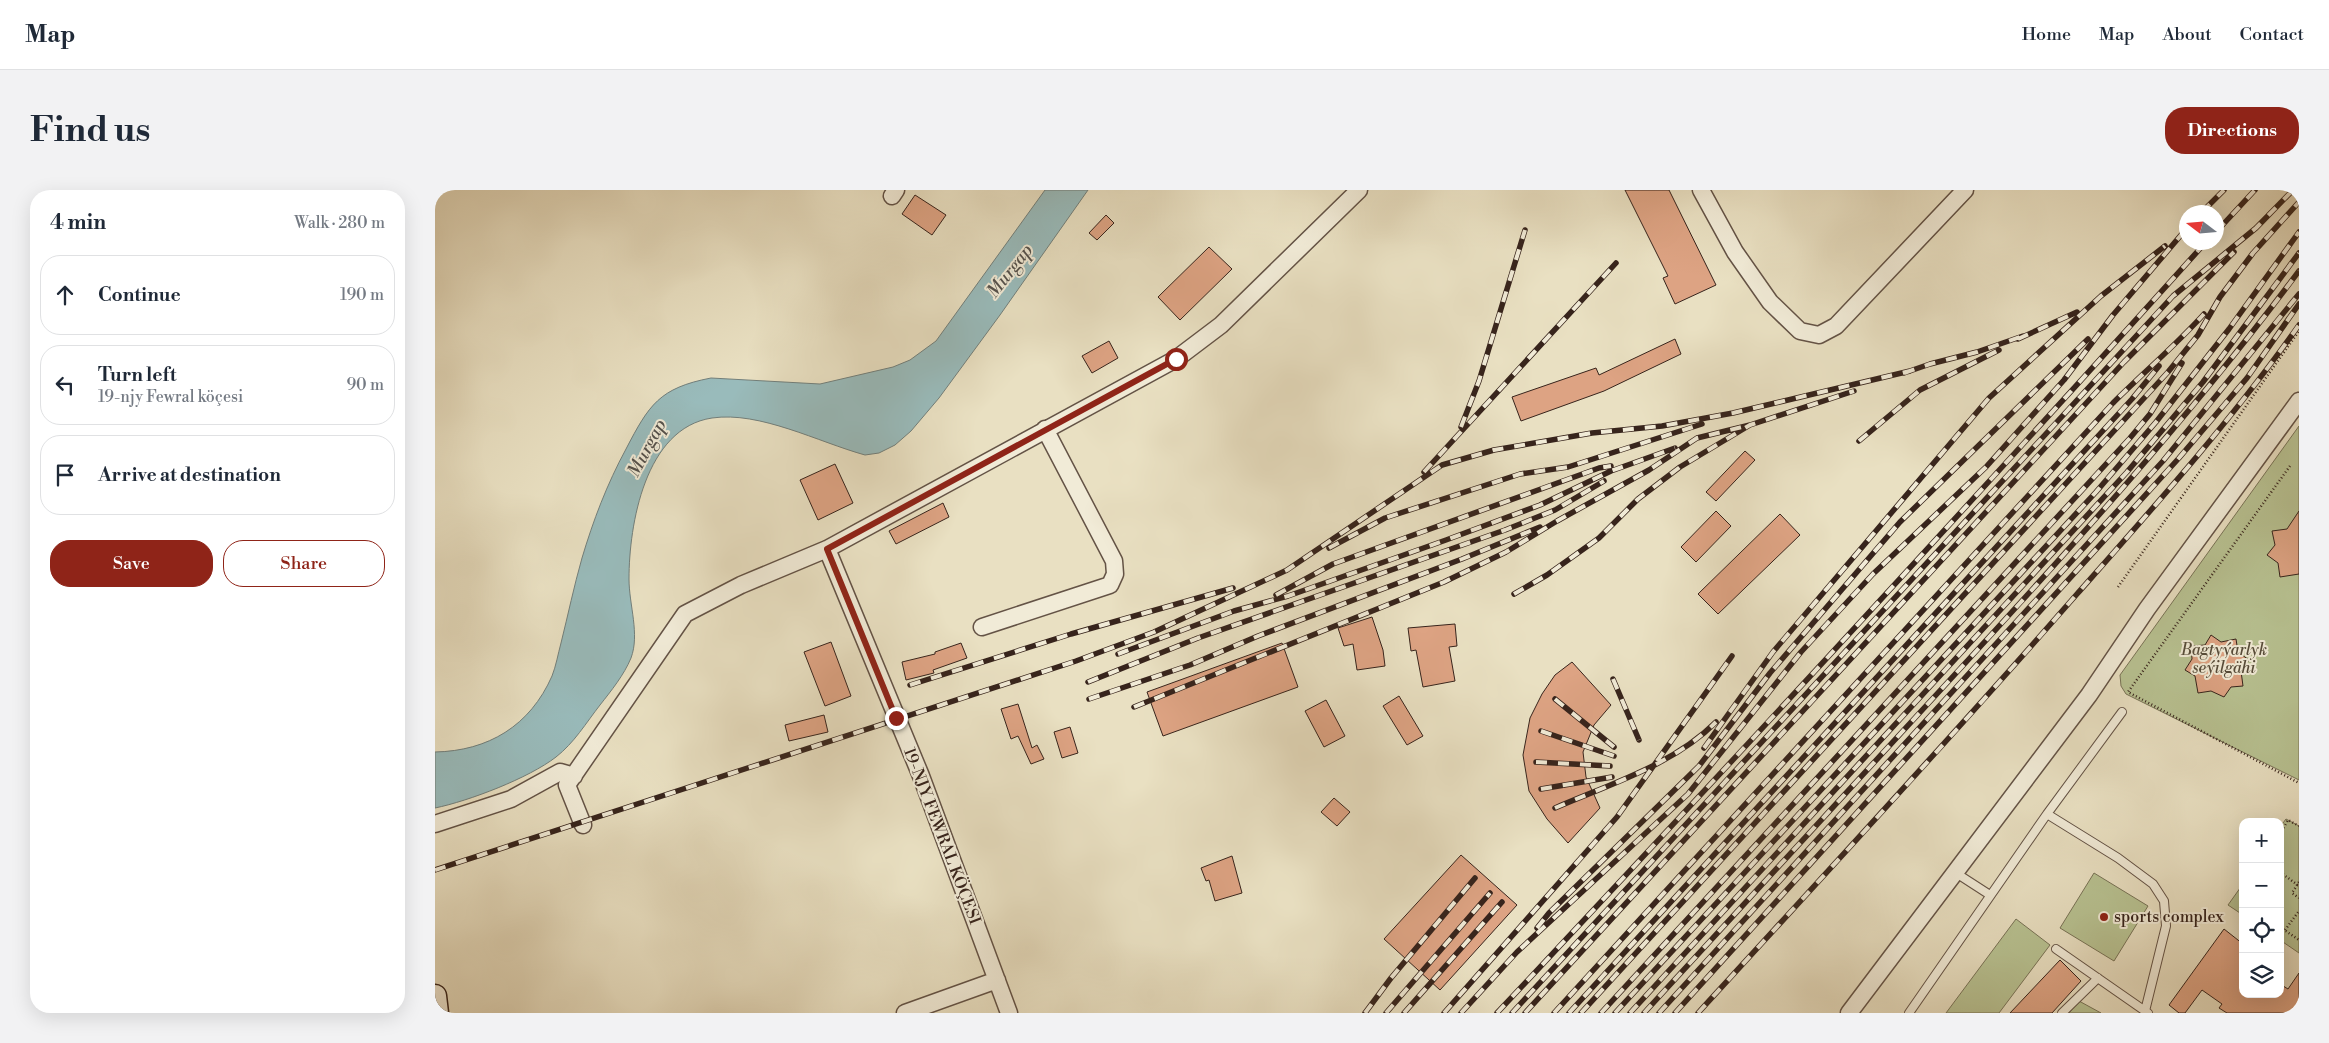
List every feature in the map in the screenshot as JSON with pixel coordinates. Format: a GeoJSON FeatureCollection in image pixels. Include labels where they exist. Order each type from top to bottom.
{"type":"FeatureCollection","features":[{"type":"Feature","properties":{"kind":"main road"},"geometry":{"type":"LineString","coordinates":[[435,996],[437,1013]]}},
{"type":"Feature","properties":{"kind":"street"},"geometry":{"type":"LineString","coordinates":[[583,825],[567,785],[685,614],[741,585],[827,549],[1176,359],[1221,324],[1359,190]]}},
{"type":"Feature","properties":{"kind":"street"},"geometry":{"type":"LineString","coordinates":[[1701,190],[1735,252],[1770,302],[1801,331],[1819,335],[1836,326],[1965,190]]}},
{"type":"Feature","properties":{"kind":"street"},"geometry":{"type":"LineString","coordinates":[[1849,1013],[2089,695],[2147,609],[2299,400]]}},
{"type":"Feature","properties":{"kind":"street"},"geometry":{"type":"LineString","coordinates":[[982,627],[1110,585],[1115,574],[1114,561],[1045,429]]}},
{"type":"Feature","properties":{"kind":"street","name":"19-NJY FEWRAL KÖÇESI"},"geometry":{"type":"LineString","coordinates":[[827,549],[921,776],[1009,1013]]}},
{"type":"Feature","properties":{"kind":"street"},"geometry":{"type":"LineString","coordinates":[[435,824],[511,799],[560,772],[574,776]]}},
{"type":"Feature","properties":{"kind":"street"},"geometry":{"type":"LineString","coordinates":[[905,1013],[997,980]]}},
{"type":"Feature","properties":{"kind":"lane"},"geometry":{"type":"LineString","coordinates":[[1909,1013],[2047,814],[2122,712]]}},
{"type":"Feature","properties":{"kind":"lane"},"geometry":{"type":"LineString","coordinates":[[2047,814],[2118,858],[2153,884],[2164,901],[2166,926],[2146,1012],[2056,948]]}},
{"type":"Feature","properties":{"kind":"lane"},"geometry":{"type":"LineString","coordinates":[[1956,873],[1991,895]]}},
{"type":"Feature","properties":{"kind":"lane"},"geometry":{"type":"LineString","coordinates":[[2062,1013],[2098,978]]}},
{"type":"Feature","properties":{"kind":"path"},"geometry":{"type":"LineString","coordinates":[[2118,587],[2299,331]]}},
{"type":"Feature","properties":{"kind":"path"},"geometry":{"type":"LineString","coordinates":[[2290,466],[2128,692],[2299,783]]}},
{"type":"Feature","properties":{"kind":"path"},"geometry":{"type":"LineString","coordinates":[[2284,827],[2288,820],[2299,826]]}},
{"type":"Feature","properties":{"kind":"path"},"geometry":{"type":"LineString","coordinates":[[2284,875],[2298,884],[2292,893],[2299,898]]}},
{"type":"Feature","properties":{"kind":"path"},"geometry":{"type":"LineString","coordinates":[[2299,911],[2285,930],[2299,940]]}},
{"type":"Feature","properties":{"kind":"green space","name":"Bagtyýarlyk seýilgähi"},"geometry":{"type":"Polygon","coordinates":[[[2299,426],[2299,780],[2126,694],[2121,686],[2120,675],[2299,426]]]}},
{"type":"Feature","properties":{"kind":"green space"},"geometry":{"type":"Polygon","coordinates":[[[2286,819],[2299,826],[2299,953],[2284,943],[2284,822],[2286,819]]]}},
{"type":"Feature","properties":{"kind":"green space","name":"sports complex"},"geometry":{"type":"Polygon","coordinates":[[[2094,873],[2148,906],[2114,961],[2060,928],[2094,873]]]}},
{"type":"Feature","properties":{"kind":"green space"},"geometry":{"type":"Polygon","coordinates":[[[2239,890],[2239,912],[2228,905],[2239,890]]]}},
{"type":"Feature","properties":{"kind":"green space"},"geometry":{"type":"Polygon","coordinates":[[[2016,919],[2050,945],[1999,1013],[1946,1013],[2016,919]]]}},
{"type":"Feature","properties":{"kind":"green space"},"geometry":{"type":"Polygon","coordinates":[[[2079,1001],[2101,1013],[2069,1013],[2079,1001]]]}},
{"type":"Feature","properties":{"kind":"water","name":"Murgap"},"geometry":{"type":"Polygon","coordinates":[[[1045,190],[1088,190],[939,398],[911,431],[895,445],[879,453],[865,455],[769,423],[730,417],[712,418],[689,426],[671,440],[656,459],[645,482],[638,507],[633,532],[629,579],[634,629],[633,649],[631,658],[621,677],[574,739],[556,757],[515,781],[464,800],[435,808],[435,752],[473,747],[490,741],[519,722],[543,694],[555,668],[576,579],[601,503],[634,434],[649,410],[667,393],[693,382],[711,378],[820,384],[893,367],[910,360],[936,341],[1045,190]]]}},
{"type":"Feature","properties":{"kind":"building"},"geometry":{"type":"Polygon","coordinates":[[[1625,190],[1669,190],[1716,285],[1675,304],[1663,278],[1668,276],[1625,190]]]}},
{"type":"Feature","properties":{"kind":"building"},"geometry":{"type":"Polygon","coordinates":[[[915,195],[946,215],[932,235],[902,214],[915,195]]]}},
{"type":"Feature","properties":{"kind":"building"},"geometry":{"type":"Polygon","coordinates":[[[1106,215],[1114,223],[1097,240],[1089,233],[1106,215]]]}},
{"type":"Feature","properties":{"kind":"building"},"geometry":{"type":"Polygon","coordinates":[[[1209,247],[1232,269],[1180,320],[1158,297],[1209,247]]]}},
{"type":"Feature","properties":{"kind":"building"},"geometry":{"type":"Polygon","coordinates":[[[1675,339],[1681,354],[1604,391],[1521,421],[1512,397],[1596,368],[1599,375],[1675,339]]]}},
{"type":"Feature","properties":{"kind":"building"},"geometry":{"type":"Polygon","coordinates":[[[1109,341],[1118,358],[1092,373],[1082,356],[1109,341]]]}},
{"type":"Feature","properties":{"kind":"building"},"geometry":{"type":"Polygon","coordinates":[[[1745,451],[1755,460],[1716,501],[1706,492],[1745,451]]]}},
{"type":"Feature","properties":{"kind":"building"},"geometry":{"type":"Polygon","coordinates":[[[835,464],[853,503],[818,520],[800,480],[835,464]]]}},
{"type":"Feature","properties":{"kind":"building"},"geometry":{"type":"Polygon","coordinates":[[[943,503],[949,517],[896,544],[889,531],[943,503]]]}},
{"type":"Feature","properties":{"kind":"building"},"geometry":{"type":"Polygon","coordinates":[[[1716,511],[1731,526],[1696,562],[1681,547],[1716,511]]]}},
{"type":"Feature","properties":{"kind":"building"},"geometry":{"type":"Polygon","coordinates":[[[2299,511],[2299,574],[2280,577],[2278,563],[2267,555],[2275,545],[2272,531],[2287,529],[2299,511]]]}},
{"type":"Feature","properties":{"kind":"building"},"geometry":{"type":"Polygon","coordinates":[[[1780,514],[1800,535],[1718,614],[1698,594],[1780,514]]]}},
{"type":"Feature","properties":{"kind":"building"},"geometry":{"type":"Polygon","coordinates":[[[1372,617],[1383,650],[1385,666],[1357,670],[1353,644],[1344,646],[1338,628],[1372,617]]]}},
{"type":"Feature","properties":{"kind":"building"},"geometry":{"type":"Polygon","coordinates":[[[1455,624],[1457,646],[1449,647],[1455,681],[1423,687],[1416,650],[1411,651],[1408,628],[1455,624]]]}},
{"type":"Feature","properties":{"kind":"building"},"geometry":{"type":"Polygon","coordinates":[[[2211,635],[2221,642],[2236,639],[2238,652],[2249,660],[2241,671],[2243,686],[2231,687],[2224,697],[2211,691],[2198,693],[2195,676],[2185,670],[2192,659],[2191,646],[2205,645],[2211,635]]]}},
{"type":"Feature","properties":{"kind":"building"},"geometry":{"type":"Polygon","coordinates":[[[831,642],[851,696],[825,706],[804,652],[831,642]]]}},
{"type":"Feature","properties":{"kind":"building"},"geometry":{"type":"Polygon","coordinates":[[[961,643],[967,658],[933,670],[934,673],[906,680],[902,662],[935,654],[935,652],[961,643]]]}},
{"type":"Feature","properties":{"kind":"building"},"geometry":{"type":"Polygon","coordinates":[[[1282,643],[1298,687],[1163,736],[1147,692],[1282,643]]]}},
{"type":"Feature","properties":{"kind":"building"},"geometry":{"type":"Polygon","coordinates":[[[1572,662],[1611,705],[1594,725],[1583,752],[1586,777],[1600,808],[1568,843],[1547,819],[1529,791],[1523,755],[1530,718],[1542,694],[1555,675],[1572,662]]]}},
{"type":"Feature","properties":{"kind":"building"},"geometry":{"type":"Polygon","coordinates":[[[1399,696],[1423,736],[1407,745],[1383,706],[1399,696]]]}},
{"type":"Feature","properties":{"kind":"building"},"geometry":{"type":"Polygon","coordinates":[[[1326,700],[1345,736],[1324,747],[1305,711],[1326,700]]]}},
{"type":"Feature","properties":{"kind":"building"},"geometry":{"type":"Polygon","coordinates":[[[1018,704],[1032,748],[1037,745],[1044,759],[1031,764],[1018,736],[1011,739],[1001,709],[1018,704]]]}},
{"type":"Feature","properties":{"kind":"building"},"geometry":{"type":"Polygon","coordinates":[[[824,715],[828,732],[789,741],[785,725],[824,715]]]}},
{"type":"Feature","properties":{"kind":"building"},"geometry":{"type":"Polygon","coordinates":[[[1070,727],[1078,753],[1062,758],[1054,732],[1070,727]]]}},
{"type":"Feature","properties":{"kind":"building"},"geometry":{"type":"Polygon","coordinates":[[[1334,798],[1350,812],[1337,826],[1321,812],[1334,798]]]}},
{"type":"Feature","properties":{"kind":"building"},"geometry":{"type":"Polygon","coordinates":[[[1461,855],[1517,905],[1440,990],[1384,939],[1461,855]]]}},
{"type":"Feature","properties":{"kind":"building"},"geometry":{"type":"Polygon","coordinates":[[[1232,856],[1242,893],[1215,901],[1209,880],[1206,881],[1201,868],[1232,856]]]}},
{"type":"Feature","properties":{"kind":"building"},"geometry":{"type":"Polygon","coordinates":[[[2224,929],[2239,941],[2239,998],[2284,998],[2284,986],[2288,989],[2299,973],[2299,1013],[2227,1013],[2219,1008],[2222,1004],[2202,990],[2185,1013],[2179,1013],[2169,1005],[2224,929]]]}},
{"type":"Feature","properties":{"kind":"building"},"geometry":{"type":"Polygon","coordinates":[[[2060,960],[2081,981],[2052,1013],[2010,1013],[2060,960]]]}},
{"type":"Feature","properties":{"kind":"railway"},"geometry":{"type":"LineString","coordinates":[[2209,205],[2224,190]]}},
{"type":"Feature","properties":{"kind":"railway"},"geometry":{"type":"LineString","coordinates":[[2224,223],[2255,190]]}},
{"type":"Feature","properties":{"kind":"railway"},"geometry":{"type":"LineString","coordinates":[[1512,1013],[2173,296],[2256,228],[2293,190]]}},
{"type":"Feature","properties":{"kind":"railway"},"geometry":{"type":"LineString","coordinates":[[1581,1013],[2168,372],[2198,335],[2220,297],[2253,253],[2299,202]]}},
{"type":"Feature","properties":{"kind":"railway"},"geometry":{"type":"LineString","coordinates":[[1461,427],[1479,381],[1525,230]]}},
{"type":"Feature","properties":{"kind":"railway"},"geometry":{"type":"LineString","coordinates":[[1615,1013],[2096,492],[2156,422],[2229,329],[2299,232]]}},
{"type":"Feature","properties":{"kind":"railway"},"geometry":{"type":"LineString","coordinates":[[1461,1013],[1517,952],[1688,794],[1801,652],[1873,574],[1986,467],[2064,380],[2113,315],[2179,237]]}},
{"type":"Feature","properties":{"kind":"railway"},"geometry":{"type":"LineString","coordinates":[[1704,748],[1773,652],[1989,398],[2101,296],[2165,246]]}},
{"type":"Feature","properties":{"kind":"railway"},"geometry":{"type":"LineString","coordinates":[[1497,1013],[1676,822],[2199,250]]}},
{"type":"Feature","properties":{"kind":"railway"},"geometry":{"type":"LineString","coordinates":[[1525,1013],[2124,362],[2234,252]]}},
{"type":"Feature","properties":{"kind":"railway"},"geometry":{"type":"LineString","coordinates":[[1630,1013],[2127,472],[2203,382],[2299,253]]}},
{"type":"Feature","properties":{"kind":"railway"},"geometry":{"type":"LineString","coordinates":[[1424,472],[1616,263]]}},
{"type":"Feature","properties":{"kind":"railway"},"geometry":{"type":"LineString","coordinates":[[1644,1013],[2084,532],[2216,378],[2299,271]]}},
{"type":"Feature","properties":{"kind":"railway"},"geometry":{"type":"LineString","coordinates":[[1659,1013],[2163,461],[2299,294]]}},
{"type":"Feature","properties":{"kind":"railway"},"geometry":{"type":"LineString","coordinates":[[1675,1013],[2179,458],[2247,378],[2299,304]]}},
{"type":"Feature","properties":{"kind":"railway"},"geometry":{"type":"LineString","coordinates":[[2018,339],[2077,312]]}},
{"type":"Feature","properties":{"kind":"railway"},"geometry":{"type":"LineString","coordinates":[[1554,1013],[2113,403],[2204,314]]}},
{"type":"Feature","properties":{"kind":"railway"},"geometry":{"type":"LineString","coordinates":[[1698,1013],[1936,752],[2135,529],[2220,429],[2299,325]]}},
{"type":"Feature","properties":{"kind":"railway"},"geometry":{"type":"LineString","coordinates":[[1904,373],[1977,352],[2023,336]]}},
{"type":"Feature","properties":{"kind":"railway"},"geometry":{"type":"LineString","coordinates":[[1537,928],[1549,913],[1699,766],[1770,673],[1900,522],[2088,339]]}},
{"type":"Feature","properties":{"kind":"railway"},"geometry":{"type":"LineString","coordinates":[[1859,441],[1920,390],[1999,350]]}},
{"type":"Feature","properties":{"kind":"railway"},"geometry":{"type":"LineString","coordinates":[[1601,1013],[2130,438],[2150,414],[2182,363]]}},
{"type":"Feature","properties":{"kind":"railway"},"geometry":{"type":"LineString","coordinates":[[1569,1013],[2132,399],[2159,366]]}},
{"type":"Feature","properties":{"kind":"railway"},"geometry":{"type":"LineString","coordinates":[[435,870],[1076,661],[1154,632],[1287,570],[1442,465],[1494,450],[1592,433],[1662,426],[1733,413],[1910,371]]}},
{"type":"Feature","properties":{"kind":"railway"},"geometry":{"type":"LineString","coordinates":[[1514,594],[1547,575],[1599,538],[1638,499],[1680,467],[1750,425],[1854,391]]}},
{"type":"Feature","properties":{"kind":"railway"},"geometry":{"type":"LineString","coordinates":[[1329,548],[1385,518],[1520,474],[1568,467],[1702,424]]}},
{"type":"Feature","properties":{"kind":"railway"},"geometry":{"type":"LineString","coordinates":[[1134,707],[1444,582],[1506,552],[1557,521],[1649,470],[1697,438],[1750,425]]}},
{"type":"Feature","properties":{"kind":"railway"},"geometry":{"type":"LineString","coordinates":[[1118,654],[1234,611],[1288,596],[1446,540],[1540,505],[1611,471],[1675,448]]}},
{"type":"Feature","properties":{"kind":"railway"},"geometry":{"type":"LineString","coordinates":[[1276,595],[1333,564],[1599,468],[1611,466]]}},
{"type":"Feature","properties":{"kind":"railway"},"geometry":{"type":"LineString","coordinates":[[1088,682],[1198,638],[1505,530],[1555,510],[1604,481]]}},
{"type":"Feature","properties":{"kind":"railway"},"geometry":{"type":"LineString","coordinates":[[1089,699],[1190,665],[1258,636],[1462,559],[1540,527]]}},
{"type":"Feature","properties":{"kind":"railway"},"geometry":{"type":"LineString","coordinates":[[910,685],[1071,634],[1233,588]]}},
{"type":"Feature","properties":{"kind":"railway"},"geometry":{"type":"LineString","coordinates":[[1444,1013],[1617,817],[1732,656]]}},
{"type":"Feature","properties":{"kind":"railway"},"geometry":{"type":"LineString","coordinates":[[1613,679],[1639,740]]}},
{"type":"Feature","properties":{"kind":"railway"},"geometry":{"type":"LineString","coordinates":[[1555,699],[1614,747]]}},
{"type":"Feature","properties":{"kind":"railway"},"geometry":{"type":"LineString","coordinates":[[1555,808],[1619,782],[1661,762],[1699,737],[1716,722]]}},
{"type":"Feature","properties":{"kind":"railway"},"geometry":{"type":"LineString","coordinates":[[1541,731],[1614,756]]}},
{"type":"Feature","properties":{"kind":"railway"},"geometry":{"type":"LineString","coordinates":[[1536,762],[1610,766]]}},
{"type":"Feature","properties":{"kind":"railway"},"geometry":{"type":"LineString","coordinates":[[1541,789],[1612,777]]}},
{"type":"Feature","properties":{"kind":"railway"},"geometry":{"type":"LineString","coordinates":[[1365,1013],[1391,978],[1475,878]]}},
{"type":"Feature","properties":{"kind":"railway"},"geometry":{"type":"LineString","coordinates":[[1386,1013],[1490,893]]}},
{"type":"Feature","properties":{"kind":"railway"},"geometry":{"type":"LineString","coordinates":[[1404,1013],[1502,902]]}},
{"type":"Feature","properties":{"kind":"place","name":"sports complex"},"geometry":{"type":"Point","coordinates":[2104,917]}},
{"type":"Feature","properties":{"kind":"route"},"geometry":{"type":"LineString","coordinates":[[896,718],[827,549],[1101,398],[1176,359]]}}]}
